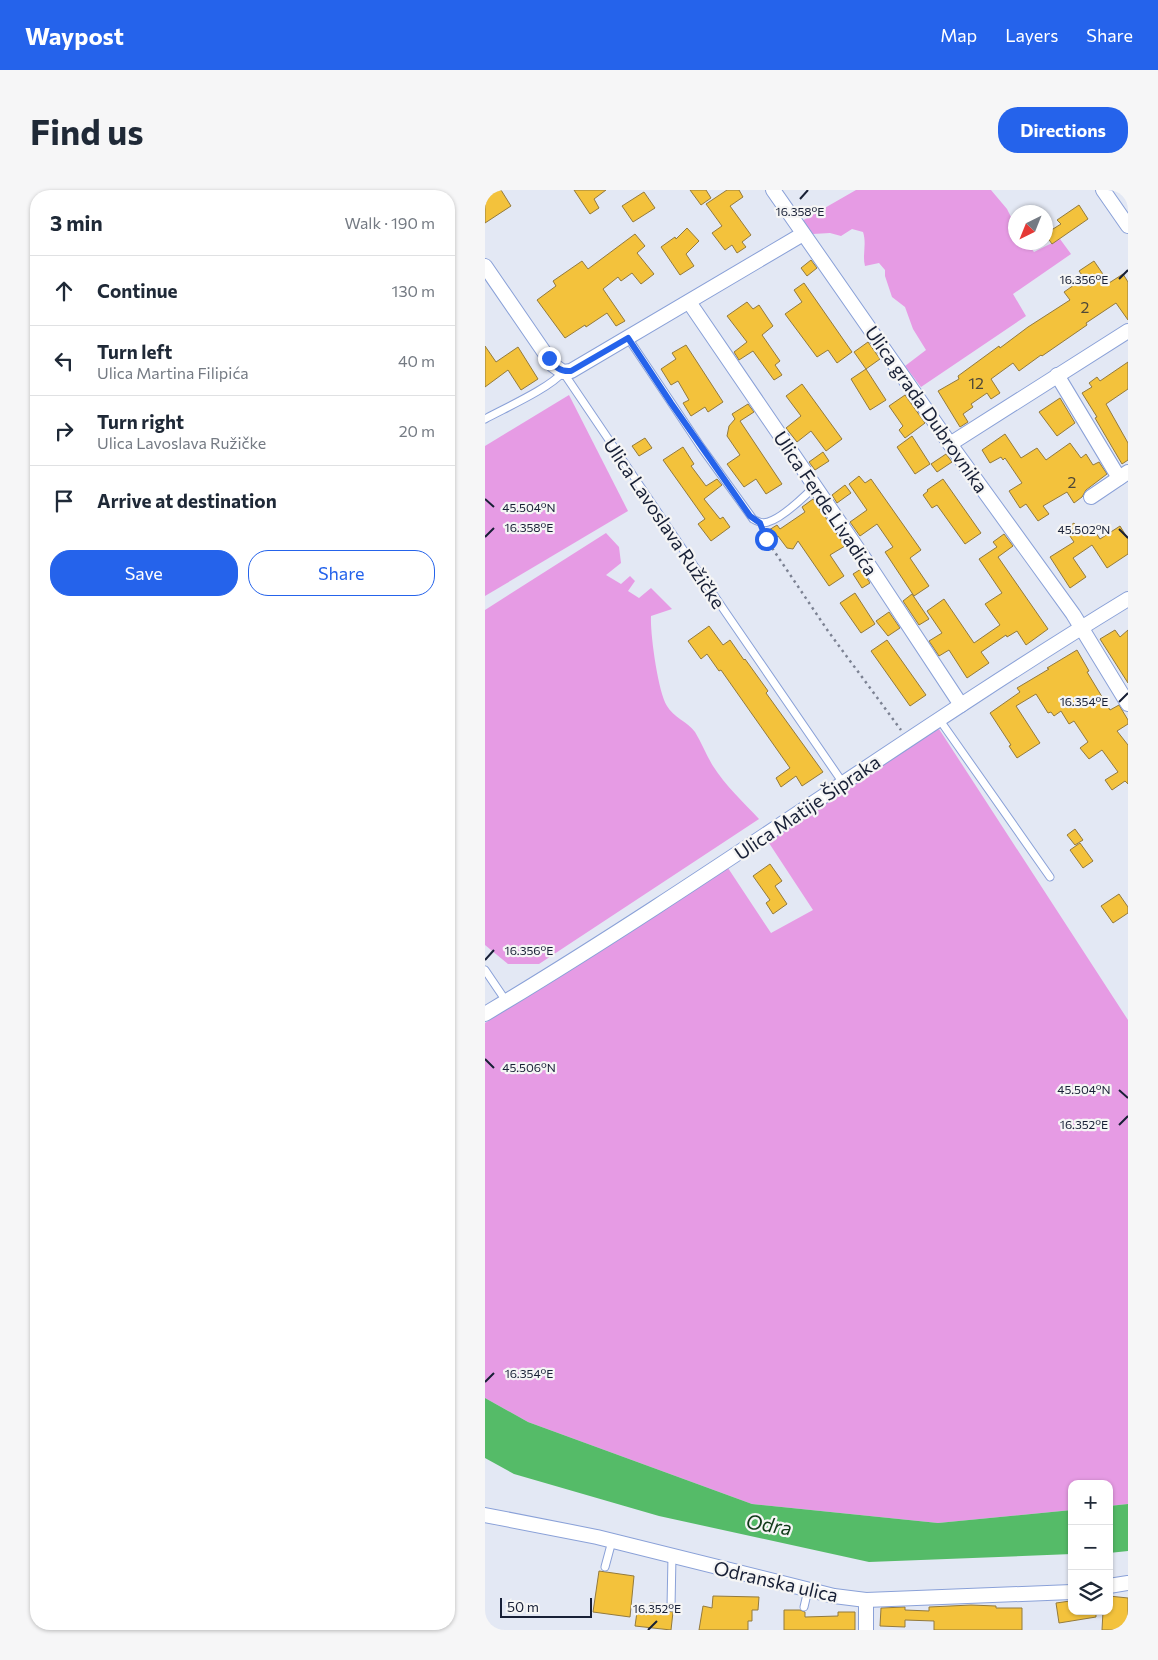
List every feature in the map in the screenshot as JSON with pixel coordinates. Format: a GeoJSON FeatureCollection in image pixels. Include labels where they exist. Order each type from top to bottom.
{"type":"FeatureCollection","features":[{"type":"Feature","properties":{"kind":"street","name":"Ulica grada Dubrovnika"},"geometry":{"type":"LineString","coordinates":[[773,190],[950,444],[1082,627],[1128,704]]}},
{"type":"Feature","properties":{"kind":"street"},"geometry":{"type":"LineString","coordinates":[[1103,190],[1128,226]]}},
{"type":"Feature","properties":{"kind":"street"},"geometry":{"type":"LineString","coordinates":[[563,372],[577,369],[803,234]]}},
{"type":"Feature","properties":{"kind":"street","name":"Ulica Lavoslava Ružičke"},"geometry":{"type":"LineString","coordinates":[[485,266],[549,358],[563,372]]}},
{"type":"Feature","properties":{"kind":"street","name":"Ulica Ferde Livadića"},"geometry":{"type":"LineString","coordinates":[[689,302],[961,704]]}},
{"type":"Feature","properties":{"kind":"street"},"geometry":{"type":"LineString","coordinates":[[950,444],[1128,331]]}},
{"type":"Feature","properties":{"kind":"street"},"geometry":{"type":"LineString","coordinates":[[1057,375],[1124,475],[1091,497]]}},
{"type":"Feature","properties":{"kind":"street","name":"Ulica Matije Šipraka"},"geometry":{"type":"LineString","coordinates":[[485,1014],[690,885],[961,704],[1128,599]]}},
{"type":"Feature","properties":{"kind":"street","name":"Odranska ulica"},"geometry":{"type":"LineString","coordinates":[[485,1515],[612,1541],[834,1596],[867,1600],[1068,1592]]}},
{"type":"Feature","properties":{"kind":"street"},"geometry":{"type":"LineString","coordinates":[[1113,1585],[1128,1583]]}},
{"type":"Feature","properties":{"kind":"street"},"geometry":{"type":"LineString","coordinates":[[866,1630],[867,1600]]}},
{"type":"Feature","properties":{"kind":"lane"},"geometry":{"type":"LineString","coordinates":[[628,338],[750,516],[760,523],[773,520],[798,502],[815,486]]}},
{"type":"Feature","properties":{"kind":"lane"},"geometry":{"type":"LineString","coordinates":[[485,419],[544,387],[563,372]]}},
{"type":"Feature","properties":{"kind":"lane","name":"Ulica Lavoslava Ružičke"},"geometry":{"type":"LineString","coordinates":[[563,372],[723,610],[843,783]]}},
{"type":"Feature","properties":{"kind":"lane"},"geometry":{"type":"LineString","coordinates":[[939,720],[1049,877]]}},
{"type":"Feature","properties":{"kind":"lane"},"geometry":{"type":"LineString","coordinates":[[485,970],[506,1002]]}},
{"type":"Feature","properties":{"kind":"lane"},"geometry":{"type":"LineString","coordinates":[[605,1567],[612,1541]]}},
{"type":"Feature","properties":{"kind":"lane"},"geometry":{"type":"LineString","coordinates":[[671,1607],[672,1556]]}},
{"type":"Feature","properties":{"kind":"lane"},"geometry":{"type":"LineString","coordinates":[[805,1607],[808,1590]]}},
{"type":"Feature","properties":{"kind":"path"},"geometry":{"type":"LineString","coordinates":[[760,523],[766,539],[828,631],[908,739]]}},
{"type":"Feature","properties":{"kind":"shaded area"},"geometry":{"type":"Polygon","coordinates":[[[856,190],[991,190],[1008,211],[1008,250],[1032,250],[1034,252],[1038,250],[1053,250],[1053,242],[1060,239],[1071,254],[1013,294],[1026,316],[921,387],[905,366],[926,350],[913,329],[905,307],[892,297],[885,276],[885,270],[879,263],[865,266],[863,232],[852,229],[841,236],[830,233],[813,234],[802,221],[856,190]]]}},
{"type":"Feature","properties":{"kind":"shaded area"},"geometry":{"type":"Polygon","coordinates":[[[569,395],[628,511],[485,596],[485,446],[569,395]]]}},
{"type":"Feature","properties":{"kind":"shaded area"},"geometry":{"type":"Polygon","coordinates":[[[606,533],[619,547],[621,563],[606,575],[621,584],[630,576],[635,581],[628,591],[639,598],[651,588],[672,609],[651,616],[655,662],[667,706],[695,732],[718,773],[759,819],[539,964],[508,964],[485,945],[485,610],[606,533]]]}},
{"type":"Feature","properties":{"kind":"shaded area"},"geometry":{"type":"Polygon","coordinates":[[[939,729],[1128,1020],[1128,1504],[1113,1506],[1113,1480],[1068,1480],[1068,1510],[938,1523],[752,1504],[528,1422],[485,1398],[485,1023],[726,865],[771,933],[813,910],[767,840],[869,769],[939,729]]]}},
{"type":"Feature","properties":{"kind":"water","name":"Odra"},"geometry":{"type":"Polygon","coordinates":[[[485,1398],[528,1422],[752,1504],[938,1523],[1068,1510],[1068,1554],[869,1562],[659,1516],[514,1474],[485,1458],[485,1398]]]}},
{"type":"Feature","properties":{"kind":"water"},"geometry":{"type":"Polygon","coordinates":[[[1128,1504],[1128,1551],[1113,1553],[1113,1506],[1128,1504]]]}},
{"type":"Feature","properties":{"kind":"building"},"geometry":{"type":"Polygon","coordinates":[[[485,190],[501,190],[511,206],[485,223],[485,190]]]}},
{"type":"Feature","properties":{"kind":"building"},"geometry":{"type":"Polygon","coordinates":[[[574,190],[606,190],[594,199],[599,208],[590,214],[574,190]]]}},
{"type":"Feature","properties":{"kind":"building"},"geometry":{"type":"Polygon","coordinates":[[[690,190],[706,190],[711,198],[701,205],[690,190]]]}},
{"type":"Feature","properties":{"kind":"building"},"geometry":{"type":"Polygon","coordinates":[[[727,190],[739,190],[743,197],[730,206],[751,235],[742,242],[746,247],[737,253],[732,245],[725,250],[712,233],[722,226],[706,204],[727,190]]]}},
{"type":"Feature","properties":{"kind":"building"},"geometry":{"type":"Polygon","coordinates":[[[644,192],[655,208],[633,222],[622,206],[644,192]]]}},
{"type":"Feature","properties":{"kind":"building"},"geometry":{"type":"Polygon","coordinates":[[[1079,205],[1088,219],[1053,243],[1053,229],[1061,224],[1057,220],[1079,205]]]}},
{"type":"Feature","properties":{"kind":"building"},"geometry":{"type":"Polygon","coordinates":[[[687,228],[699,241],[686,254],[694,266],[680,275],[661,247],[675,237],[676,239],[687,228]]]}},
{"type":"Feature","properties":{"kind":"building"},"geometry":{"type":"Polygon","coordinates":[[[635,234],[645,246],[637,253],[654,274],[641,284],[632,273],[621,281],[618,277],[603,289],[625,321],[616,326],[607,313],[565,338],[537,300],[556,286],[553,281],[582,261],[588,269],[635,234]]]}},
{"type":"Feature","properties":{"kind":"building"},"geometry":{"type":"Polygon","coordinates":[[[811,260],[817,268],[807,276],[801,268],[811,260]]]}},
{"type":"Feature","properties":{"kind":"building"},"geometry":{"type":"Polygon","coordinates":[[[1094,261],[1109,283],[1123,274],[1128,282],[1128,320],[1116,303],[1019,371],[1013,363],[991,379],[1000,393],[991,399],[987,393],[971,404],[973,407],[963,414],[968,422],[960,427],[938,391],[959,379],[958,376],[999,346],[1000,348],[1070,300],[1064,292],[1084,278],[1079,271],[1094,261]]]}},
{"type":"Feature","properties":{"kind":"building"},"geometry":{"type":"Polygon","coordinates":[[[804,283],[852,352],[837,363],[828,350],[817,357],[785,314],[802,302],[794,290],[804,283]]]}},
{"type":"Feature","properties":{"kind":"building"},"geometry":{"type":"Polygon","coordinates":[[[747,302],[753,309],[759,305],[773,326],[762,335],[780,361],[775,365],[782,375],[774,380],[753,351],[739,360],[734,352],[747,342],[727,316],[747,302]]]}},
{"type":"Feature","properties":{"kind":"building"},"geometry":{"type":"Polygon","coordinates":[[[868,342],[880,359],[866,369],[854,352],[868,342]]]}},
{"type":"Feature","properties":{"kind":"building"},"geometry":{"type":"Polygon","coordinates":[[[686,345],[723,402],[708,412],[705,407],[691,416],[683,403],[689,400],[678,381],[671,385],[661,369],[676,359],[672,353],[686,345]]]}},
{"type":"Feature","properties":{"kind":"building"},"geometry":{"type":"Polygon","coordinates":[[[485,346],[496,362],[518,347],[538,379],[521,390],[508,370],[485,387],[485,346]]]}},
{"type":"Feature","properties":{"kind":"building"},"geometry":{"type":"Polygon","coordinates":[[[1128,362],[1128,389],[1106,404],[1128,443],[1128,460],[1122,464],[1082,393],[1092,387],[1089,383],[1097,377],[1100,381],[1128,362]]]}},
{"type":"Feature","properties":{"kind":"building"},"geometry":{"type":"Polygon","coordinates":[[[866,369],[886,400],[870,410],[851,379],[866,369]]]}},
{"type":"Feature","properties":{"kind":"building"},"geometry":{"type":"Polygon","coordinates":[[[802,384],[842,439],[826,451],[811,431],[797,442],[786,428],[801,416],[786,396],[802,384]]]}},
{"type":"Feature","properties":{"kind":"building"},"geometry":{"type":"Polygon","coordinates":[[[905,395],[925,423],[905,438],[899,430],[903,426],[889,406],[905,395]]]}},
{"type":"Feature","properties":{"kind":"building"},"geometry":{"type":"Polygon","coordinates":[[[1060,398],[1075,423],[1057,436],[1039,412],[1060,398]]]}},
{"type":"Feature","properties":{"kind":"building"},"geometry":{"type":"Polygon","coordinates":[[[748,404],[754,412],[740,421],[782,484],[766,494],[756,479],[744,487],[727,464],[740,455],[727,436],[729,426],[735,419],[732,414],[748,404]]]}},
{"type":"Feature","properties":{"kind":"building"},"geometry":{"type":"Polygon","coordinates":[[[1005,434],[1021,458],[1037,448],[1046,460],[1070,443],[1081,458],[1086,454],[1093,465],[1099,462],[1107,474],[1086,490],[1082,497],[1074,503],[1067,492],[1043,506],[1049,514],[1038,521],[1026,504],[1020,508],[1009,491],[1022,483],[1005,458],[1003,460],[1001,457],[990,463],[982,450],[1005,434]]]}},
{"type":"Feature","properties":{"kind":"building"},"geometry":{"type":"Polygon","coordinates":[[[912,436],[930,464],[915,474],[897,447],[912,436]]]}},
{"type":"Feature","properties":{"kind":"building"},"geometry":{"type":"Polygon","coordinates":[[[645,438],[652,448],[639,456],[632,446],[645,438]]]}},
{"type":"Feature","properties":{"kind":"building"},"geometry":{"type":"Polygon","coordinates":[[[683,447],[694,464],[691,466],[706,486],[717,479],[722,485],[704,499],[720,519],[723,517],[730,527],[711,541],[698,524],[705,519],[663,460],[683,447]]]}},
{"type":"Feature","properties":{"kind":"building"},"geometry":{"type":"Polygon","coordinates":[[[823,452],[829,461],[815,470],[809,462],[823,452]]]}},
{"type":"Feature","properties":{"kind":"building"},"geometry":{"type":"Polygon","coordinates":[[[946,454],[952,462],[937,472],[931,464],[946,454]]]}},
{"type":"Feature","properties":{"kind":"building"},"geometry":{"type":"Polygon","coordinates":[[[859,476],[865,483],[871,479],[921,550],[910,558],[929,586],[914,596],[885,552],[893,547],[877,524],[860,536],[850,522],[867,510],[849,484],[859,476]]]}},
{"type":"Feature","properties":{"kind":"building"},"geometry":{"type":"Polygon","coordinates":[[[943,479],[981,533],[965,544],[937,505],[932,508],[923,495],[943,479]]]}},
{"type":"Feature","properties":{"kind":"building"},"geometry":{"type":"Polygon","coordinates":[[[845,485],[851,493],[837,503],[832,495],[845,485]]]}},
{"type":"Feature","properties":{"kind":"building"},"geometry":{"type":"Polygon","coordinates":[[[813,499],[845,546],[830,555],[844,576],[829,586],[798,541],[793,549],[787,548],[778,536],[774,538],[769,530],[777,525],[780,529],[805,512],[802,507],[813,499]]]}},
{"type":"Feature","properties":{"kind":"building"},"geometry":{"type":"Polygon","coordinates":[[[1074,523],[1082,534],[1092,527],[1100,539],[1120,526],[1128,539],[1128,554],[1107,568],[1092,545],[1073,558],[1086,577],[1070,588],[1050,557],[1074,542],[1065,529],[1074,523]]]}},
{"type":"Feature","properties":{"kind":"building"},"geometry":{"type":"Polygon","coordinates":[[[1004,534],[1013,546],[998,557],[1048,629],[1026,645],[1017,631],[1007,637],[1006,635],[981,652],[989,663],[967,678],[949,650],[939,656],[929,641],[942,633],[927,611],[944,599],[974,643],[1000,625],[985,604],[1002,593],[979,559],[997,547],[993,542],[1004,534]]]}},
{"type":"Feature","properties":{"kind":"building"},"geometry":{"type":"Polygon","coordinates":[[[861,569],[870,583],[862,588],[853,574],[861,569]]]}},
{"type":"Feature","properties":{"kind":"building"},"geometry":{"type":"Polygon","coordinates":[[[855,593],[875,624],[861,633],[840,603],[855,593]]]}},
{"type":"Feature","properties":{"kind":"building"},"geometry":{"type":"Polygon","coordinates":[[[912,594],[929,619],[919,625],[903,601],[912,594]]]}},
{"type":"Feature","properties":{"kind":"building"},"geometry":{"type":"Polygon","coordinates":[[[889,612],[900,628],[888,636],[876,621],[889,612]]]}},
{"type":"Feature","properties":{"kind":"building"},"geometry":{"type":"Polygon","coordinates":[[[709,626],[723,645],[730,640],[745,659],[768,691],[766,693],[823,772],[802,786],[796,776],[781,787],[776,778],[790,768],[721,670],[719,671],[707,654],[701,659],[688,641],[709,626]]]}},
{"type":"Feature","properties":{"kind":"building"},"geometry":{"type":"Polygon","coordinates":[[[1115,630],[1120,637],[1128,630],[1128,683],[1100,639],[1115,630]]]}},
{"type":"Feature","properties":{"kind":"building"},"geometry":{"type":"Polygon","coordinates":[[[887,640],[926,695],[910,706],[871,651],[887,640]]]}},
{"type":"Feature","properties":{"kind":"building"},"geometry":{"type":"Polygon","coordinates":[[[1077,650],[1089,671],[1087,672],[1110,710],[1119,705],[1128,720],[1128,724],[1117,731],[1128,745],[1128,784],[1125,781],[1112,790],[1105,780],[1118,772],[1102,750],[1089,759],[1080,748],[1088,742],[1074,721],[1069,724],[1061,711],[1054,716],[1051,712],[1048,713],[1036,694],[1016,706],[1040,743],[1017,758],[1009,746],[1011,745],[990,713],[1020,692],[1017,688],[1077,650]]]}},
{"type":"Feature","properties":{"kind":"building"},"geometry":{"type":"Polygon","coordinates":[[[1075,829],[1083,840],[1075,845],[1067,835],[1075,829]]]}},
{"type":"Feature","properties":{"kind":"building"},"geometry":{"type":"Polygon","coordinates":[[[1080,843],[1093,861],[1083,868],[1070,850],[1080,843]]]}},
{"type":"Feature","properties":{"kind":"building"},"geometry":{"type":"Polygon","coordinates":[[[770,864],[782,881],[775,886],[787,904],[773,914],[766,903],[770,900],[753,876],[770,864]]]}},
{"type":"Feature","properties":{"kind":"building"},"geometry":{"type":"Polygon","coordinates":[[[1119,894],[1128,907],[1128,913],[1113,923],[1101,906],[1119,894]]]}},
{"type":"Feature","properties":{"kind":"building"},"geometry":{"type":"Polygon","coordinates":[[[599,1571],[634,1576],[630,1617],[593,1612],[599,1571]]]}},
{"type":"Feature","properties":{"kind":"building"},"geometry":{"type":"Polygon","coordinates":[[[713,1596],[759,1597],[758,1610],[752,1610],[752,1621],[748,1621],[748,1630],[699,1630],[703,1606],[712,1608],[713,1596]]]}},
{"type":"Feature","properties":{"kind":"building"},"geometry":{"type":"Polygon","coordinates":[[[1113,1596],[1128,1598],[1128,1627],[1124,1627],[1123,1630],[1102,1630],[1103,1615],[1113,1615],[1113,1596]]]}},
{"type":"Feature","properties":{"kind":"building"},"geometry":{"type":"Polygon","coordinates":[[[1068,1601],[1068,1615],[1096,1615],[1096,1617],[1059,1623],[1056,1603],[1068,1601]]]}},
{"type":"Feature","properties":{"kind":"building"},"geometry":{"type":"Polygon","coordinates":[[[650,1603],[662,1604],[661,1610],[673,1612],[671,1630],[635,1626],[637,1612],[649,1613],[650,1603]]]}},
{"type":"Feature","properties":{"kind":"building"},"geometry":{"type":"Polygon","coordinates":[[[996,1606],[996,1608],[1022,1608],[1022,1630],[934,1630],[934,1621],[905,1620],[905,1627],[880,1626],[881,1608],[905,1607],[905,1610],[929,1611],[929,1607],[996,1606]]]}},
{"type":"Feature","properties":{"kind":"building"},"geometry":{"type":"Polygon","coordinates":[[[784,1610],[800,1610],[805,1612],[805,1617],[838,1616],[838,1612],[855,1612],[855,1630],[784,1630],[784,1610]]]}},
{"type":"Feature","properties":{"kind":"route"},"geometry":{"type":"LineString","coordinates":[[549,358],[553,365],[563,372],[571,371],[628,338],[750,516],[760,523],[766,539]]}}]}
